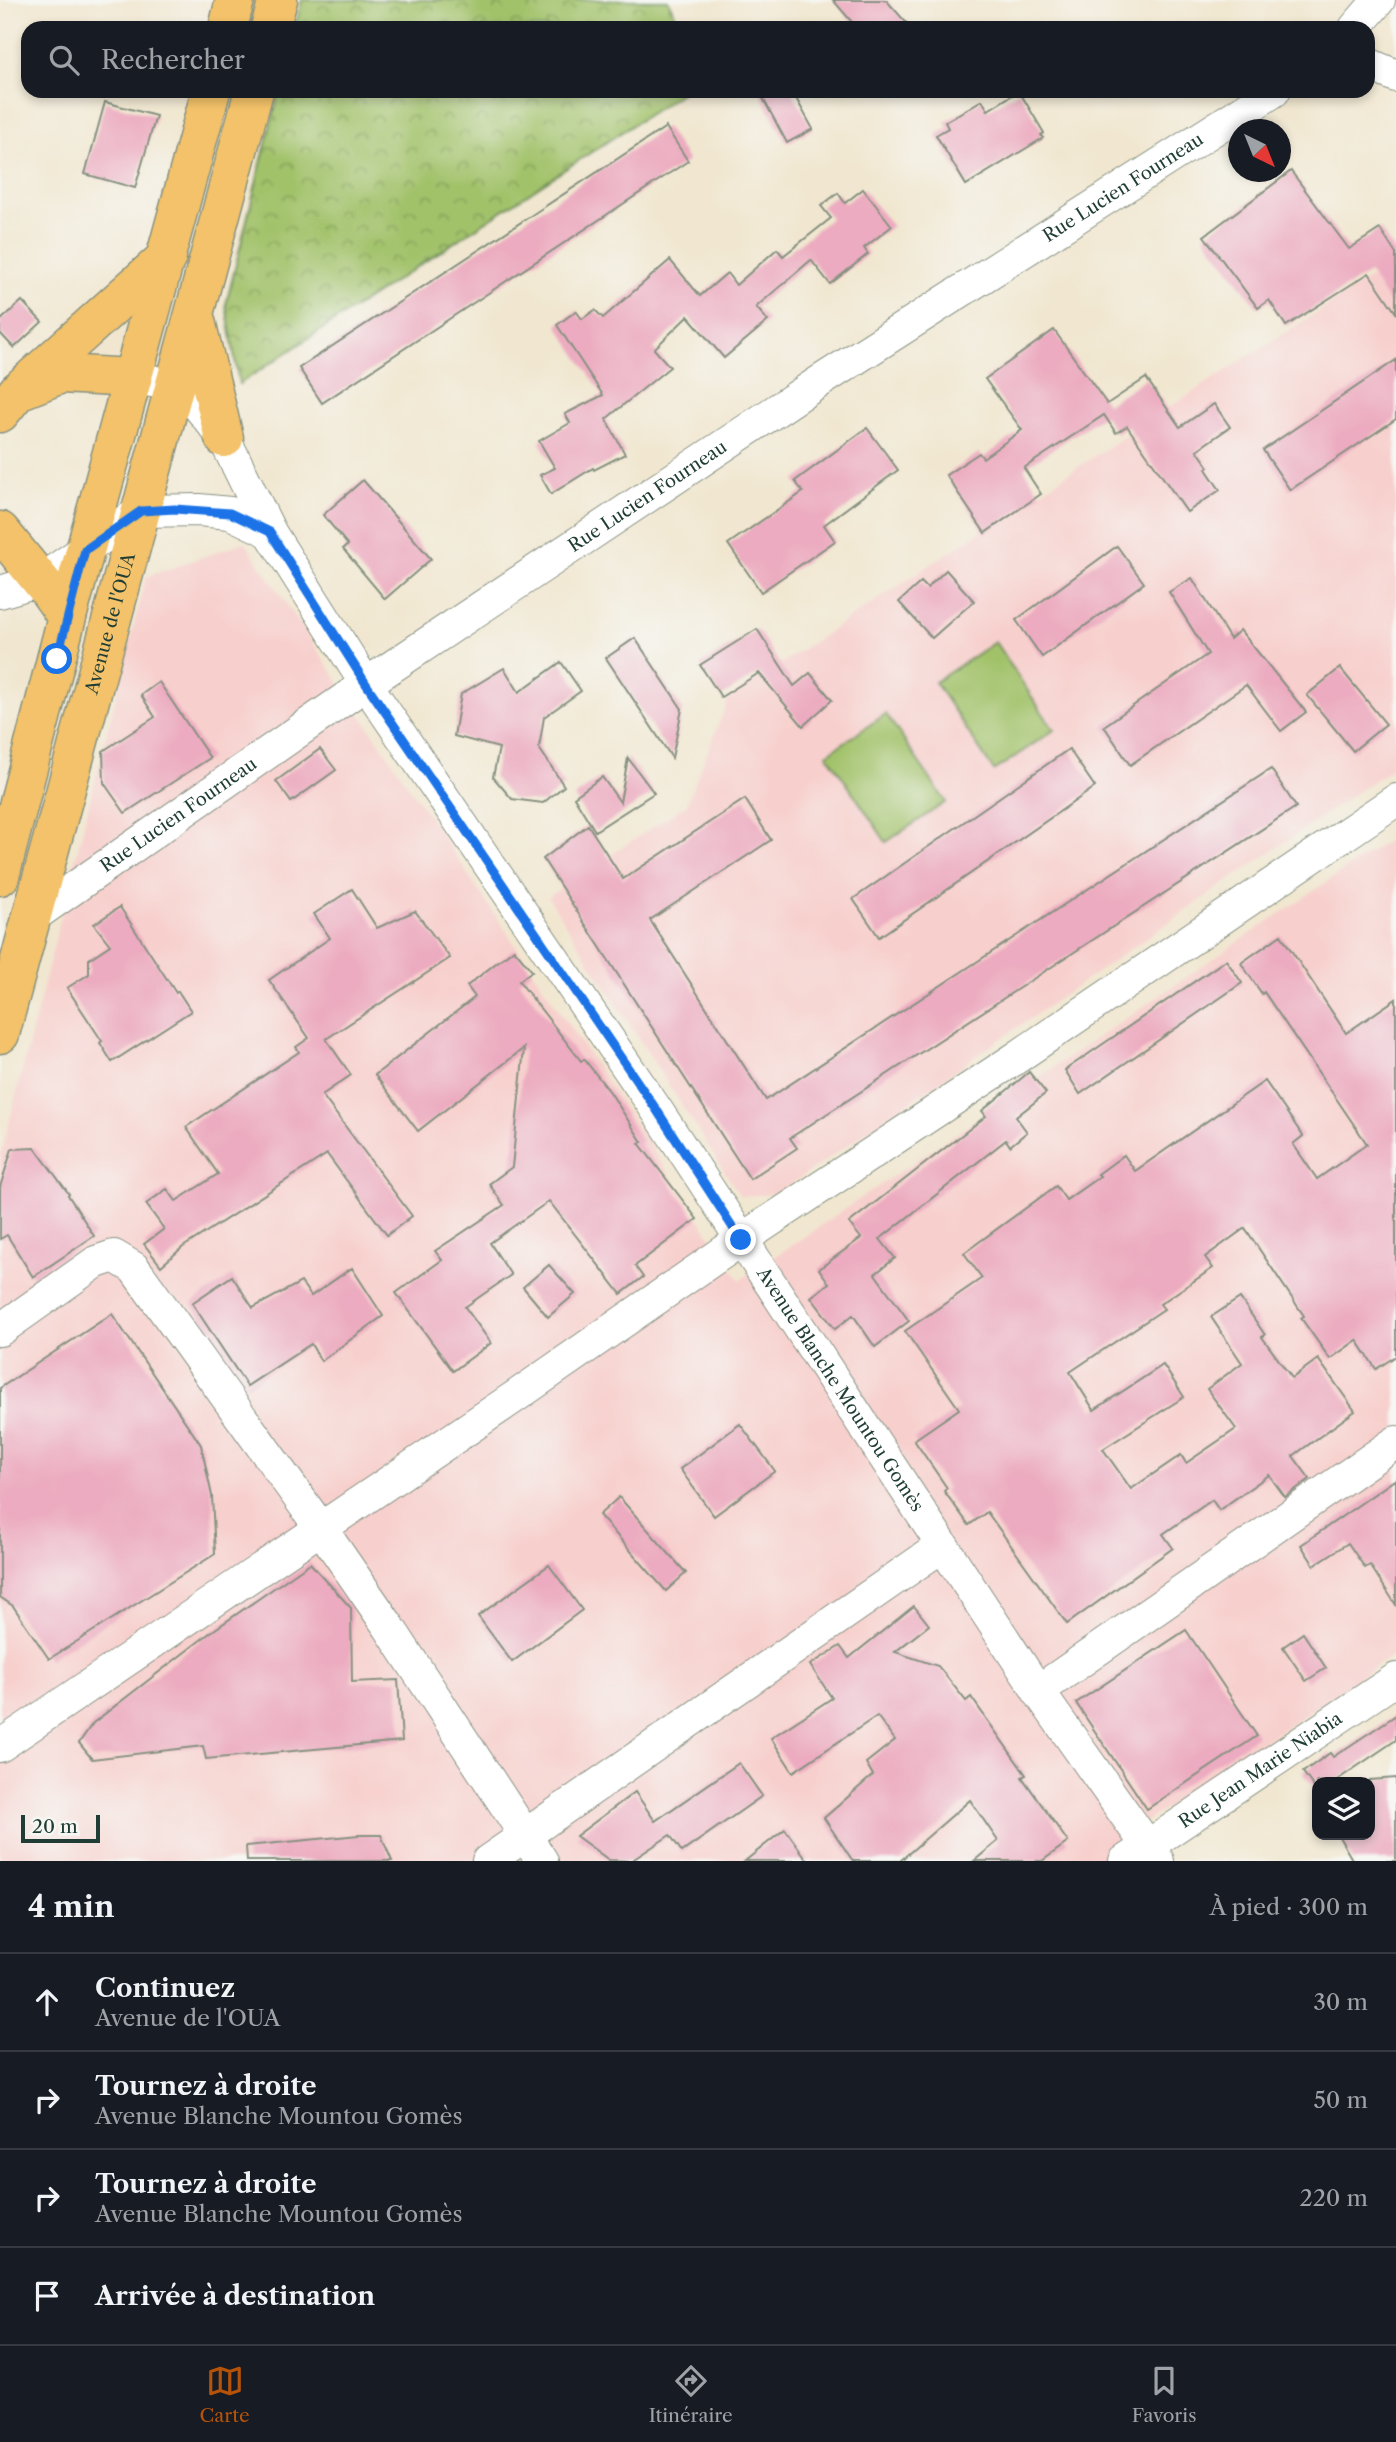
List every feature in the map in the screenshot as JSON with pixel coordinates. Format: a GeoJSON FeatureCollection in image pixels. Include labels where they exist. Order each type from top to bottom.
{"type":"FeatureCollection","features":[{"type":"Feature","properties":{"kind":"main road"},"geometry":{"type":"LineString","coordinates":[[230,21],[235,0]]}},
{"type":"Feature","properties":{"kind":"main road"},"geometry":{"type":"LineString","coordinates":[[272,21],[278,0]]}},
{"type":"Feature","properties":{"kind":"main road"},"geometry":{"type":"LineString","coordinates":[[0,876],[85,550],[209,98]]}},
{"type":"Feature","properties":{"kind":"main road","name":"Avenue de l'OUA"},"geometry":{"type":"LineString","coordinates":[[0,1034],[252,98]]}},
{"type":"Feature","properties":{"kind":"main road"},"geometry":{"type":"LineString","coordinates":[[6,404],[167,257]]}},
{"type":"Feature","properties":{"kind":"main road"},"geometry":{"type":"LineString","coordinates":[[195,316],[224,439]]}},
{"type":"Feature","properties":{"kind":"main road"},"geometry":{"type":"LineString","coordinates":[[6,404],[61,374],[132,378]]}},
{"type":"Feature","properties":{"kind":"main road"},"geometry":{"type":"LineString","coordinates":[[0,531],[41,580],[67,617]]}},
{"type":"Feature","properties":{"kind":"street"},"geometry":{"type":"LineString","coordinates":[[1361,21],[1379,0]]}},
{"type":"Feature","properties":{"kind":"street"},"geometry":{"type":"LineString","coordinates":[[1375,67],[1396,76]]}},
{"type":"Feature","properties":{"kind":"street","name":"Rue Lucien Fourneau"},"geometry":{"type":"LineString","coordinates":[[31,918],[366,684],[819,382],[1263,98]]}},
{"type":"Feature","properties":{"kind":"street"},"geometry":{"type":"LineString","coordinates":[[132,378],[177,384]]}},
{"type":"Feature","properties":{"kind":"street","name":"Avenue Blanche Mountou Gomès"},"geometry":{"type":"LineString","coordinates":[[177,384],[224,439],[270,532],[366,684],[658,1112],[1144,1856]]}},
{"type":"Feature","properties":{"kind":"street"},"geometry":{"type":"LineString","coordinates":[[0,592],[41,580],[141,511],[175,509],[230,513],[270,532]]}},
{"type":"Feature","properties":{"kind":"street"},"geometry":{"type":"LineString","coordinates":[[0,1746],[320,1527],[506,1404],[741,1240],[1396,800]]}},
{"type":"Feature","properties":{"kind":"street"},"geometry":{"type":"LineString","coordinates":[[0,1330],[96,1262],[114,1256],[134,1268],[389,1627],[533,1848]]}},
{"type":"Feature","properties":{"kind":"street"},"geometry":{"type":"LineString","coordinates":[[1038,1691],[1396,1442]]}},
{"type":"Feature","properties":{"kind":"street"},"geometry":{"type":"LineString","coordinates":[[488,1861],[533,1848],[942,1546]]}},
{"type":"Feature","properties":{"kind":"street","name":"Rue Jean Marie Niabia"},"geometry":{"type":"LineString","coordinates":[[1144,1856],[1396,1679]]}},
{"type":"Feature","properties":{"kind":"shaded area"},"geometry":{"type":"Polygon","coordinates":[[[1396,261],[1396,765],[777,1194],[740,1196],[548,897],[686,805],[729,698],[1125,436],[1396,261]]]}},
{"type":"Feature","properties":{"kind":"shaded area"},"geometry":{"type":"Polygon","coordinates":[[[245,542],[740,1280],[1396,835],[1396,1653],[1113,1844],[1124,1861],[0,1861],[0,1159],[146,577],[245,542]]]}},
{"type":"Feature","properties":{"kind":"green space"},"geometry":{"type":"Polygon","coordinates":[[[302,0],[668,0],[678,21],[297,21],[302,0]]]}},
{"type":"Feature","properties":{"kind":"green space"},"geometry":{"type":"Polygon","coordinates":[[[277,98],[673,98],[239,384],[226,304],[277,98]]]}},
{"type":"Feature","properties":{"kind":"green space"},"geometry":{"type":"Polygon","coordinates":[[[995,642],[1054,730],[994,771],[935,682],[995,642]]]}},
{"type":"Feature","properties":{"kind":"green space"},"geometry":{"type":"Polygon","coordinates":[[[886,714],[946,802],[886,842],[827,754],[886,714]]]}},
{"type":"Feature","properties":{"kind":"building"},"geometry":{"type":"Polygon","coordinates":[[[833,0],[886,0],[905,21],[851,21],[833,0]]]}},
{"type":"Feature","properties":{"kind":"building"},"geometry":{"type":"Polygon","coordinates":[[[763,98],[796,98],[813,129],[787,143],[763,98]]]}},
{"type":"Feature","properties":{"kind":"building"},"geometry":{"type":"Polygon","coordinates":[[[1008,98],[1023,98],[1044,133],[1041,135],[1043,138],[966,185],[936,135],[948,128],[945,122],[982,100],[988,110],[1008,98]]]}},
{"type":"Feature","properties":{"kind":"building"},"geometry":{"type":"Polygon","coordinates":[[[105,102],[156,116],[135,188],[85,174],[105,102]]]}},
{"type":"Feature","properties":{"kind":"building"},"geometry":{"type":"Polygon","coordinates":[[[666,127],[688,161],[322,403],[299,368],[666,127]]]}},
{"type":"Feature","properties":{"kind":"building"},"geometry":{"type":"Polygon","coordinates":[[[1291,171],[1349,249],[1380,229],[1396,254],[1396,313],[1369,273],[1286,326],[1269,300],[1258,308],[1204,236],[1276,182],[1291,182],[1291,171]]]}},
{"type":"Feature","properties":{"kind":"building"},"geometry":{"type":"Polygon","coordinates":[[[863,189],[892,226],[864,248],[868,254],[830,284],[811,260],[756,307],[768,321],[724,358],[688,316],[654,349],[670,367],[606,419],[625,454],[594,470],[593,468],[551,494],[540,475],[555,468],[539,441],[570,423],[565,414],[603,395],[557,325],[576,311],[582,319],[595,310],[603,318],[670,260],[700,296],[727,273],[736,285],[777,249],[783,256],[831,218],[821,206],[838,193],[845,203],[863,189]]]}},
{"type":"Feature","properties":{"kind":"building"},"geometry":{"type":"Polygon","coordinates":[[[22,301],[42,322],[14,348],[0,333],[0,321],[22,301]]]}},
{"type":"Feature","properties":{"kind":"building"},"geometry":{"type":"Polygon","coordinates":[[[1054,330],[1107,404],[1146,378],[1180,427],[1214,404],[1230,427],[1197,450],[1220,490],[1187,512],[1127,426],[1116,433],[1104,415],[1024,468],[1041,494],[985,533],[946,475],[979,453],[983,458],[1022,430],[985,379],[1054,330]]]}},
{"type":"Feature","properties":{"kind":"building"},"geometry":{"type":"Polygon","coordinates":[[[1396,360],[1396,419],[1290,490],[1263,450],[1396,360]]]}},
{"type":"Feature","properties":{"kind":"building"},"geometry":{"type":"Polygon","coordinates":[[[867,428],[898,470],[824,525],[835,541],[761,592],[728,544],[803,492],[795,481],[867,428]]]}},
{"type":"Feature","properties":{"kind":"building"},"geometry":{"type":"Polygon","coordinates":[[[363,480],[431,559],[385,599],[343,549],[348,545],[323,515],[363,480]]]}},
{"type":"Feature","properties":{"kind":"building"},"geometry":{"type":"Polygon","coordinates":[[[1117,546],[1144,583],[1042,657],[1016,620],[1117,546]]]}},
{"type":"Feature","properties":{"kind":"building"},"geometry":{"type":"Polygon","coordinates":[[[946,570],[974,601],[932,638],[899,602],[921,582],[927,588],[946,570]]]}},
{"type":"Feature","properties":{"kind":"building"},"geometry":{"type":"Polygon","coordinates":[[[1192,578],[1230,639],[1240,630],[1306,712],[1281,731],[1246,685],[1130,765],[1104,726],[1208,654],[1169,592],[1192,578]]]}},
{"type":"Feature","properties":{"kind":"building"},"geometry":{"type":"Polygon","coordinates":[[[757,629],[794,686],[810,673],[832,700],[803,726],[759,673],[721,697],[700,665],[757,629]]]}},
{"type":"Feature","properties":{"kind":"building"},"geometry":{"type":"Polygon","coordinates":[[[635,638],[682,709],[672,758],[606,658],[635,638]]]}},
{"type":"Feature","properties":{"kind":"building"},"geometry":{"type":"Polygon","coordinates":[[[561,662],[581,691],[544,717],[539,748],[564,786],[543,803],[512,799],[493,777],[499,748],[454,736],[461,694],[504,668],[519,692],[561,662]]]}},
{"type":"Feature","properties":{"kind":"building"},"geometry":{"type":"Polygon","coordinates":[[[1340,668],[1386,724],[1353,751],[1307,695],[1340,668]]]}},
{"type":"Feature","properties":{"kind":"building"},"geometry":{"type":"Polygon","coordinates":[[[159,682],[210,758],[125,813],[104,783],[103,751],[155,717],[141,695],[159,682]]]}},
{"type":"Feature","properties":{"kind":"building"},"geometry":{"type":"Polygon","coordinates":[[[320,749],[336,770],[291,802],[276,781],[320,749]]]}},
{"type":"Feature","properties":{"kind":"building"},"geometry":{"type":"Polygon","coordinates":[[[1069,749],[1095,787],[879,937],[853,899],[1069,749]]]}},
{"type":"Feature","properties":{"kind":"building"},"geometry":{"type":"Polygon","coordinates":[[[628,758],[654,793],[595,831],[574,797],[602,777],[620,802],[628,758]]]}},
{"type":"Feature","properties":{"kind":"building"},"geometry":{"type":"Polygon","coordinates":[[[1271,769],[1296,807],[790,1138],[797,1148],[750,1179],[543,859],[588,825],[623,879],[745,799],[771,840],[650,920],[766,1100],[1271,769]]]}},
{"type":"Feature","properties":{"kind":"building"},"geometry":{"type":"Polygon","coordinates":[[[352,889],[377,928],[415,911],[450,958],[326,1039],[351,1075],[322,1095],[412,1216],[387,1235],[327,1154],[183,1247],[161,1266],[144,1244],[164,1229],[146,1204],[167,1189],[176,1201],[218,1174],[186,1127],[299,1052],[296,1047],[309,1038],[269,980],[330,938],[314,914],[352,889]]]}},
{"type":"Feature","properties":{"kind":"building"},"geometry":{"type":"Polygon","coordinates":[[[120,907],[176,993],[178,991],[191,1011],[112,1062],[100,1043],[102,1041],[67,988],[89,974],[89,959],[110,945],[94,924],[120,907]]]}},
{"type":"Feature","properties":{"kind":"building"},"geometry":{"type":"Polygon","coordinates":[[[1281,935],[1346,1033],[1396,999],[1396,1356],[1376,1369],[1357,1340],[1330,1359],[1245,1228],[1205,1257],[1213,1268],[1160,1304],[1164,1309],[1070,1372],[1094,1410],[1163,1365],[1184,1397],[1103,1449],[1131,1489],[1181,1455],[1186,1463],[1236,1429],[1207,1389],[1242,1363],[1211,1317],[1240,1298],[1265,1335],[1262,1337],[1292,1378],[1318,1359],[1355,1411],[1293,1456],[1310,1479],[1285,1497],[1269,1475],[1219,1510],[1212,1500],[1163,1534],[1173,1548],[1067,1624],[987,1512],[969,1525],[944,1491],[947,1488],[914,1440],[959,1409],[905,1331],[982,1278],[964,1253],[1056,1186],[1066,1200],[1124,1155],[1135,1171],[1265,1081],[1303,1136],[1293,1144],[1317,1179],[1367,1144],[1264,992],[1262,994],[1241,963],[1281,935]]]}},
{"type":"Feature","properties":{"kind":"building"},"geometry":{"type":"Polygon","coordinates":[[[514,949],[532,971],[519,981],[581,1061],[584,1059],[610,1092],[642,1142],[639,1143],[697,1219],[635,1266],[643,1277],[621,1294],[549,1201],[490,1243],[511,1275],[465,1307],[491,1343],[453,1371],[396,1293],[442,1260],[435,1251],[504,1205],[489,1184],[512,1167],[524,1048],[418,1131],[375,1075],[475,997],[467,986],[514,949]]]}},
{"type":"Feature","properties":{"kind":"building"},"geometry":{"type":"Polygon","coordinates":[[[1226,960],[1242,983],[1080,1094],[1065,1070],[1226,960]]]}},
{"type":"Feature","properties":{"kind":"building"},"geometry":{"type":"Polygon","coordinates":[[[1029,1072],[1046,1093],[1016,1117],[1027,1132],[1010,1146],[1006,1140],[880,1239],[895,1258],[875,1274],[909,1321],[875,1347],[853,1315],[835,1329],[811,1297],[829,1283],[819,1269],[861,1238],[849,1223],[986,1116],[982,1111],[1029,1072]]]}},
{"type":"Feature","properties":{"kind":"building"},"geometry":{"type":"Polygon","coordinates":[[[35,1148],[69,1194],[94,1236],[33,1277],[7,1235],[0,1239],[0,1187],[12,1149],[35,1148]]]}},
{"type":"Feature","properties":{"kind":"building"},"geometry":{"type":"Polygon","coordinates":[[[549,1265],[575,1294],[548,1317],[523,1287],[549,1265]]]}},
{"type":"Feature","properties":{"kind":"building"},"geometry":{"type":"Polygon","coordinates":[[[352,1268],[383,1316],[321,1361],[311,1344],[247,1386],[192,1303],[232,1276],[253,1308],[301,1282],[311,1296],[352,1268]]]}},
{"type":"Feature","properties":{"kind":"building"},"geometry":{"type":"Polygon","coordinates":[[[112,1314],[201,1445],[212,1496],[215,1554],[49,1659],[13,1606],[0,1597],[0,1388],[112,1314]]]}},
{"type":"Feature","properties":{"kind":"building"},"geometry":{"type":"Polygon","coordinates":[[[740,1424],[775,1471],[714,1516],[680,1469],[740,1424]]]}},
{"type":"Feature","properties":{"kind":"building"},"geometry":{"type":"Polygon","coordinates":[[[1396,1479],[1396,1605],[1370,1565],[1365,1568],[1348,1543],[1314,1565],[1301,1545],[1396,1479]]]}},
{"type":"Feature","properties":{"kind":"building"},"geometry":{"type":"Polygon","coordinates":[[[619,1497],[686,1573],[666,1591],[599,1515],[619,1497]]]}},
{"type":"Feature","properties":{"kind":"building"},"geometry":{"type":"Polygon","coordinates":[[[310,1563],[351,1608],[352,1682],[398,1680],[402,1741],[206,1759],[203,1746],[92,1759],[79,1743],[93,1723],[211,1632],[310,1563]]]}},
{"type":"Feature","properties":{"kind":"building"},"geometry":{"type":"Polygon","coordinates":[[[549,1565],[582,1610],[512,1662],[478,1616],[549,1565]]]}},
{"type":"Feature","properties":{"kind":"building"},"geometry":{"type":"Polygon","coordinates":[[[914,1606],[929,1625],[895,1652],[938,1666],[966,1701],[971,1697],[1026,1775],[1022,1777],[1068,1842],[1042,1861],[974,1861],[998,1841],[970,1800],[900,1861],[853,1861],[824,1818],[873,1775],[866,1763],[895,1740],[877,1716],[793,1772],[771,1738],[832,1698],[810,1665],[840,1646],[849,1658],[914,1606]]]}},
{"type":"Feature","properties":{"kind":"building"},"geometry":{"type":"Polygon","coordinates":[[[1186,1630],[1257,1736],[1147,1809],[1076,1703],[1186,1630]]]}},
{"type":"Feature","properties":{"kind":"building"},"geometry":{"type":"Polygon","coordinates":[[[1303,1633],[1326,1668],[1306,1681],[1283,1647],[1303,1633]]]}},
{"type":"Feature","properties":{"kind":"building"},"geometry":{"type":"Polygon","coordinates":[[[1396,1715],[1396,1740],[1341,1777],[1312,1777],[1312,1785],[1303,1772],[1330,1753],[1333,1757],[1396,1715]]]}},
{"type":"Feature","properties":{"kind":"building"},"geometry":{"type":"Polygon","coordinates":[[[739,1763],[762,1796],[682,1852],[670,1835],[631,1861],[609,1860],[576,1836],[635,1792],[655,1821],[739,1763]]]}},
{"type":"Feature","properties":{"kind":"building"},"geometry":{"type":"Polygon","coordinates":[[[1396,1778],[1396,1861],[1353,1861],[1341,1840],[1375,1840],[1375,1780],[1396,1778]]]}},
{"type":"Feature","properties":{"kind":"building"},"geometry":{"type":"Polygon","coordinates":[[[785,1829],[808,1861],[745,1861],[785,1829]]]}},
{"type":"Feature","properties":{"kind":"building"},"geometry":{"type":"Polygon","coordinates":[[[381,1835],[392,1861],[247,1861],[246,1846],[381,1835]]]}},
{"type":"Feature","properties":{"kind":"route"},"geometry":{"type":"LineString","coordinates":[[57,659],[85,550],[141,511],[175,509],[230,513],[270,532],[366,684],[658,1112],[741,1240]]}}]}
